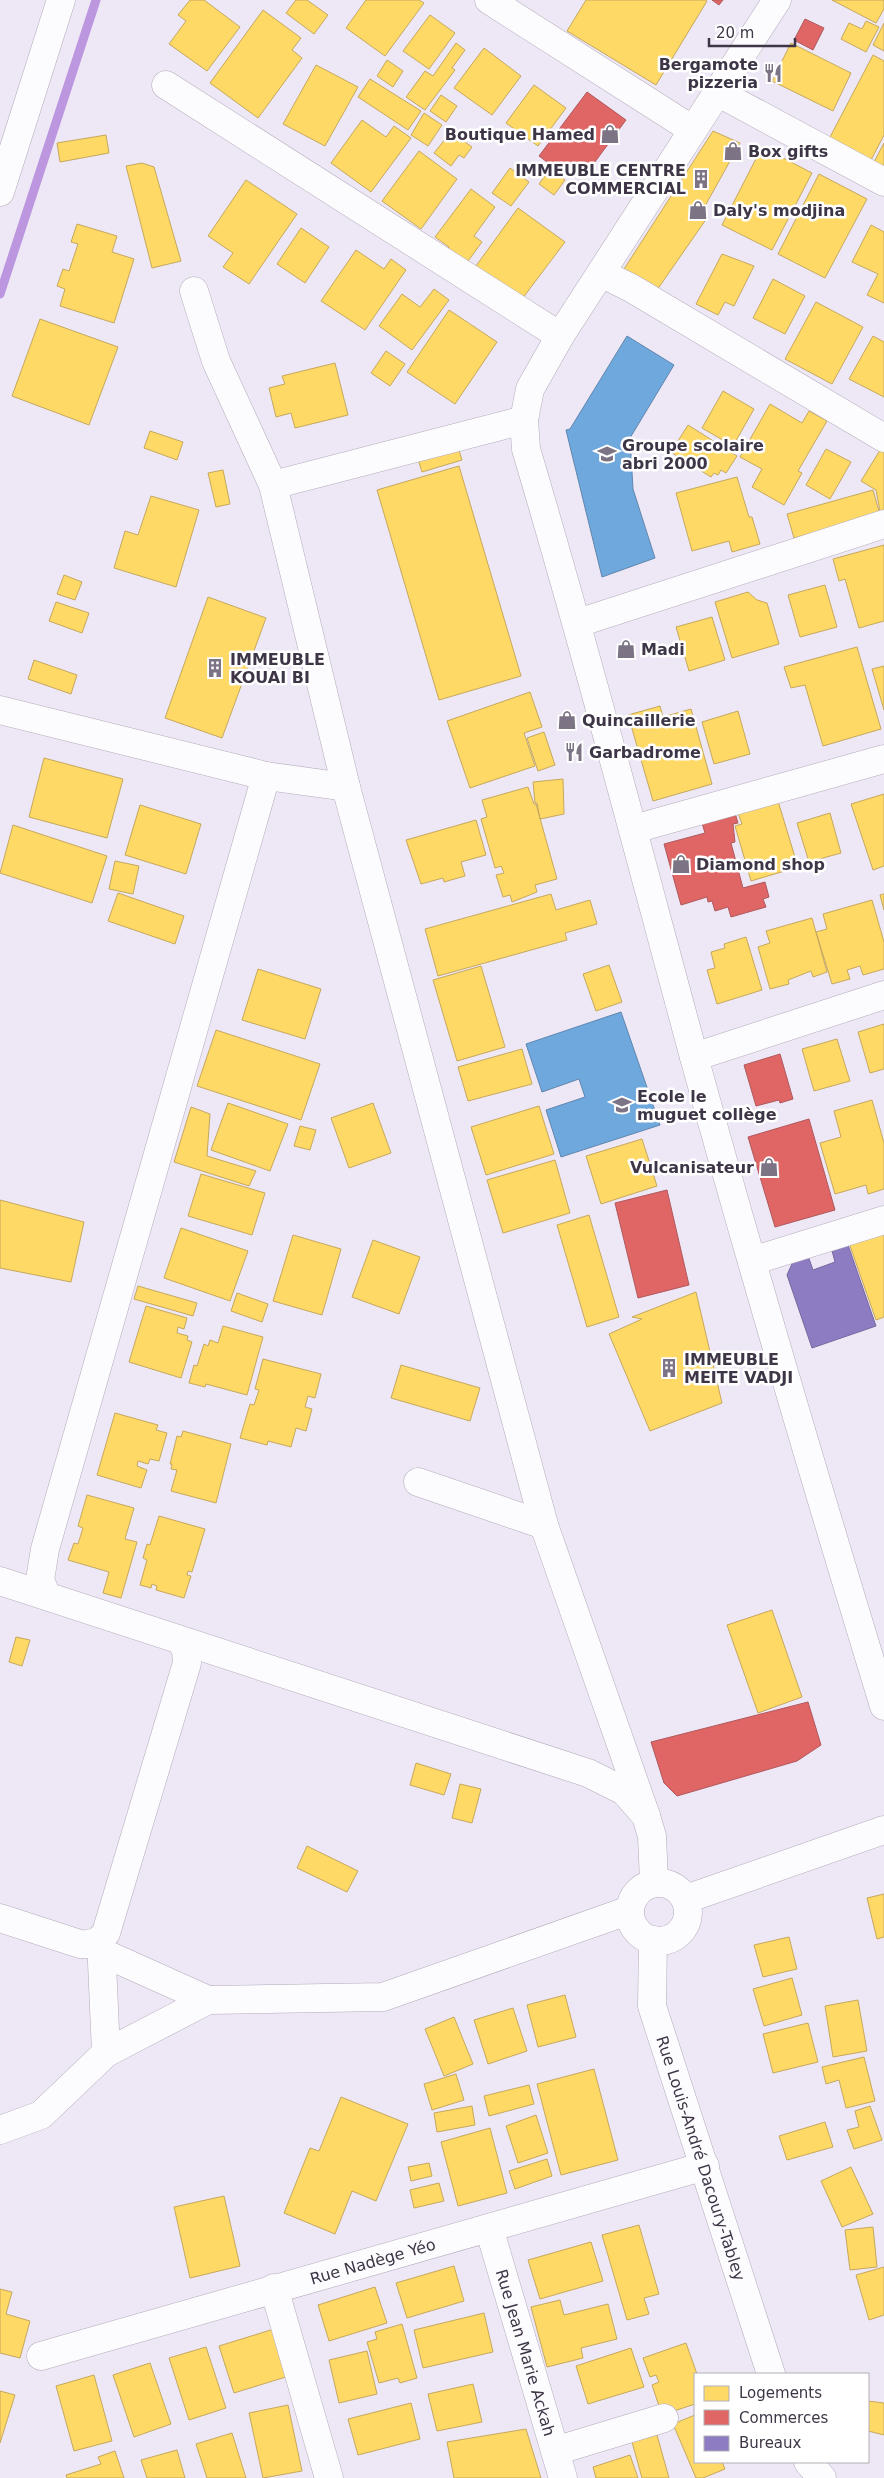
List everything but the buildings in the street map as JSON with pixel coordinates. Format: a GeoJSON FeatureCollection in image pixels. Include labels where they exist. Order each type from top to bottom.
{"type":"FeatureCollection","features":[{"type":"Feature","properties":{"kind":"street"},"geometry":{"type":"LineString","coordinates":[[0,192],[61,0]]}},
{"type":"Feature","properties":{"kind":"street"},"geometry":{"type":"LineString","coordinates":[[489,0],[693,130]]}},
{"type":"Feature","properties":{"kind":"street"},"geometry":{"type":"LineString","coordinates":[[777,0],[560,336],[530,389],[524,420],[526,449],[578,623],[694,1057],[752,1261],[884,1706]]}},
{"type":"Feature","properties":{"kind":"street"},"geometry":{"type":"LineString","coordinates":[[166,85],[560,336]]}},
{"type":"Feature","properties":{"kind":"street"},"geometry":{"type":"LineString","coordinates":[[717,92],[884,182]]}},
{"type":"Feature","properties":{"kind":"street"},"geometry":{"type":"LineString","coordinates":[[601,272],[884,438]]}},
{"type":"Feature","properties":{"kind":"street"},"geometry":{"type":"LineString","coordinates":[[194,291],[219,368],[273,485],[346,787],[544,1525],[646,1816],[652,1836],[654,1882]]}},
{"type":"Feature","properties":{"kind":"street"},"geometry":{"type":"LineString","coordinates":[[273,485],[524,420]]}},
{"type":"Feature","properties":{"kind":"street"},"geometry":{"type":"LineString","coordinates":[[578,623],[884,524]]}},
{"type":"Feature","properties":{"kind":"street"},"geometry":{"type":"LineString","coordinates":[[0,710],[266,776],[346,787]]}},
{"type":"Feature","properties":{"kind":"street"},"geometry":{"type":"LineString","coordinates":[[634,829],[884,759]]}},
{"type":"Feature","properties":{"kind":"street"},"geometry":{"type":"LineString","coordinates":[[46,1594],[40,1580],[45,1549],[266,776]]}},
{"type":"Feature","properties":{"kind":"street"},"geometry":{"type":"LineString","coordinates":[[694,1057],[884,995]]}},
{"type":"Feature","properties":{"kind":"street"},"geometry":{"type":"LineString","coordinates":[[752,1261],[884,1220]]}},
{"type":"Feature","properties":{"kind":"street"},"geometry":{"type":"LineString","coordinates":[[418,1482],[544,1525]]}},
{"type":"Feature","properties":{"kind":"street"},"geometry":{"type":"LineString","coordinates":[[0,1581],[169,1634],[181,1641],[588,1773],[624,1791],[646,1816]]}},
{"type":"Feature","properties":{"kind":"street"},"geometry":{"type":"LineString","coordinates":[[106,2053],[101,1946],[187,1663],[186,1650],[181,1641]]}},
{"type":"Feature","properties":{"kind":"street"},"geometry":{"type":"LineString","coordinates":[[686,1899],[884,1830]]}},
{"type":"Feature","properties":{"kind":"street"},"geometry":{"type":"LineString","coordinates":[[654,1882],[667,1883],[678,1890],[686,1899],[689,1909],[688,1920],[682,1930],[664,1940],[653,1940],[637,1930],[632,1922],[630,1910],[634,1898],[642,1888],[654,1882]]}},
{"type":"Feature","properties":{"kind":"street"},"geometry":{"type":"LineString","coordinates":[[0,2130],[41,2115],[106,2053],[208,2000],[384,1997],[630,1910]]}},
{"type":"Feature","properties":{"kind":"street"},"geometry":{"type":"LineString","coordinates":[[0,1918],[80,1944],[94,1943],[208,2000]]}},
{"type":"Feature","properties":{"kind":"street","name":"Rue Louis-André Dacoury-Tabley"},"geometry":{"type":"LineString","coordinates":[[653,1940],[652,2006],[771,2373]]}},
{"type":"Feature","properties":{"kind":"street","name":"Rue Nadège Yéo"},"geometry":{"type":"LineString","coordinates":[[41,2356],[705,2166]]}},
{"type":"Feature","properties":{"kind":"street","name":"Rue Jean Marie Ackah"},"geometry":{"type":"LineString","coordinates":[[489,2228],[563,2478]]}},
{"type":"Feature","properties":{"kind":"street"},"geometry":{"type":"LineString","coordinates":[[274,2288],[329,2478]]}},
{"type":"Feature","properties":{"kind":"street"},"geometry":{"type":"LineString","coordinates":[[555,2451],[664,2418]]}},
{"type":"Feature","properties":{"kind":"street"},"geometry":{"type":"LineString","coordinates":[[809,2463],[822,2478]]}},
{"type":"Feature","properties":{"kind":"waterway"},"geometry":{"type":"LineString","coordinates":[[0,294],[96,0]]}},
{"type":"Feature","properties":{"kind":"place","name":"Bergamote pizzeria"},"geometry":{"type":"Point","coordinates":[773,73]}},
{"type":"Feature","properties":{"kind":"place","name":"Boutique Hamed"},"geometry":{"type":"Point","coordinates":[610,134]}},
{"type":"Feature","properties":{"kind":"place","name":"Box gifts"},"geometry":{"type":"Point","coordinates":[733,151]}},
{"type":"Feature","properties":{"kind":"place","name":"IMMEUBLE CENTRE COMMERCIAL"},"geometry":{"type":"Point","coordinates":[701,179]}},
{"type":"Feature","properties":{"kind":"place","name":"Daly's modjina"},"geometry":{"type":"Point","coordinates":[698,210]}},
{"type":"Feature","properties":{"kind":"place","name":"Groupe scolaire abri 2000"},"geometry":{"type":"Point","coordinates":[607,454]}},
{"type":"Feature","properties":{"kind":"place","name":"Madi"},"geometry":{"type":"Point","coordinates":[626,649]}},
{"type":"Feature","properties":{"kind":"place","name":"IMMEUBLE KOUAI BI"},"geometry":{"type":"Point","coordinates":[215,668]}},
{"type":"Feature","properties":{"kind":"place","name":"Quincaillerie"},"geometry":{"type":"Point","coordinates":[567,720]}},
{"type":"Feature","properties":{"kind":"place","name":"Garbadrome"},"geometry":{"type":"Point","coordinates":[574,752]}},
{"type":"Feature","properties":{"kind":"place","name":"Diamond shop"},"geometry":{"type":"Point","coordinates":[681,864]}},
{"type":"Feature","properties":{"kind":"place","name":"Ecole le muguet collège"},"geometry":{"type":"Point","coordinates":[622,1105]}},
{"type":"Feature","properties":{"kind":"place","name":"Vulcanisateur"},"geometry":{"type":"Point","coordinates":[769,1167]}},
{"type":"Feature","properties":{"kind":"place","name":"IMMEUBLE MEITE VADJI"},"geometry":{"type":"Point","coordinates":[669,1368]}}]}
